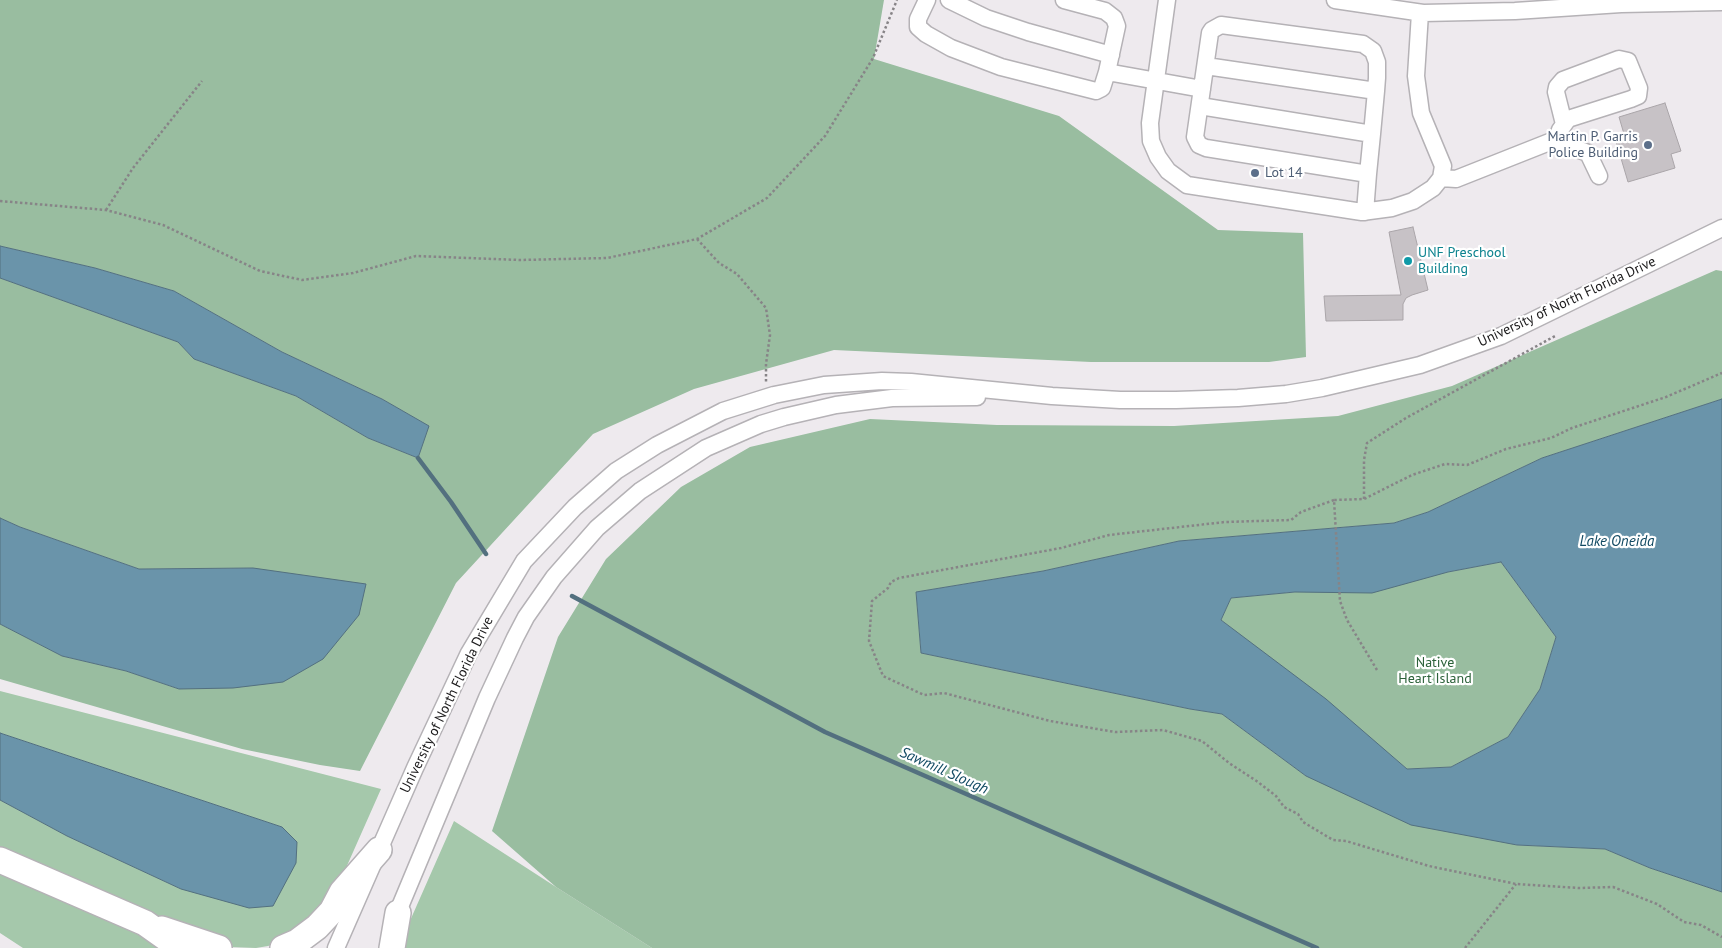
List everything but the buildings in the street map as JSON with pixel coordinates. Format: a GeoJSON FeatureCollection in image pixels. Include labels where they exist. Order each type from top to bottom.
{"type":"FeatureCollection","features":[{"type":"Feature","properties":{"kind":"highway"},"geometry":{"type":"LineString","coordinates":[[283,948],[297,942],[317,927],[332,911],[342,892],[379,850]]}},
{"type":"Feature","properties":{"kind":"highway"},"geometry":{"type":"LineString","coordinates":[[0,860],[145,923],[219,948]]}},
{"type":"Feature","properties":{"kind":"highway"},"geometry":{"type":"LineString","coordinates":[[392,948],[398,913]]}},
{"type":"Feature","properties":{"kind":"highway"},"geometry":{"type":"LineString","coordinates":[[145,923],[180,948]]}},
{"type":"Feature","properties":{"kind":"street"},"geometry":{"type":"LineString","coordinates":[[927,0],[918,19],[918,27],[926,34],[951,48],[1001,67],[1096,91],[1102,88],[1118,26],[1114,18],[1105,11],[1064,0]]}},
{"type":"Feature","properties":{"kind":"street"},"geometry":{"type":"LineString","coordinates":[[948,0],[986,18],[1028,32],[1111,55]]}},
{"type":"Feature","properties":{"kind":"street"},"geometry":{"type":"LineString","coordinates":[[1168,0],[1150,123],[1151,141],[1168,171],[1188,185],[1364,212],[1392,208],[1413,201],[1433,188],[1441,178],[1443,166],[1421,113],[1416,76],[1420,12]]}},
{"type":"Feature","properties":{"kind":"street"},"geometry":{"type":"LineString","coordinates":[[1335,0],[1420,12],[1466,13],[1621,4],[1722,2]]}},
{"type":"Feature","properties":{"kind":"street"},"geometry":{"type":"LineString","coordinates":[[1364,212],[1368,174],[1372,134],[1376,91],[1376,56],[1363,44],[1221,25],[1210,33],[1195,137],[1201,147],[1368,174]]}},
{"type":"Feature","properties":{"kind":"street"},"geometry":{"type":"LineString","coordinates":[[1441,178],[1456,179],[1557,139],[1568,119],[1638,96],[1639,88],[1628,61],[1619,60],[1563,80],[1557,87],[1556,92],[1564,124]]}},
{"type":"Feature","properties":{"kind":"street"},"geometry":{"type":"LineString","coordinates":[[1206,66],[1376,91]]}},
{"type":"Feature","properties":{"kind":"street"},"geometry":{"type":"LineString","coordinates":[[1107,72],[1202,88]]}},
{"type":"Feature","properties":{"kind":"street"},"geometry":{"type":"LineString","coordinates":[[1200,106],[1372,134]]}},
{"type":"Feature","properties":{"kind":"street"},"geometry":{"type":"LineString","coordinates":[[1557,139],[1566,145],[1588,153],[1599,176]]}},
{"type":"Feature","properties":{"kind":"street","name":"University of North Florida Drive"},"geometry":{"type":"LineString","coordinates":[[336,948],[415,768],[470,653],[524,561],[575,507],[616,471],[657,445],[723,411],[767,397],[824,385],[882,381],[911,382],[1052,396],[1130,400],[1238,398],[1286,394],[1420,365],[1500,336],[1722,228]]}},
{"type":"Feature","properties":{"kind":"street","name":"University of North Florida Drive"},"geometry":{"type":"LineString","coordinates":[[382,948],[487,698],[526,617],[554,577],[597,528],[640,491],[706,448],[761,424],[836,405],[892,398],[1052,396]]}},
{"type":"Feature","properties":{"kind":"path"},"geometry":{"type":"LineString","coordinates":[[0,201],[106,210],[163,225],[260,271],[302,280],[353,272],[416,256],[520,260],[607,258],[697,238],[767,198],[825,136],[873,58],[897,0]]}},
{"type":"Feature","properties":{"kind":"path"},"geometry":{"type":"LineString","coordinates":[[106,210],[133,168],[202,81]]}},
{"type":"Feature","properties":{"kind":"path"},"geometry":{"type":"LineString","coordinates":[[697,238],[719,263],[737,274],[766,308],[770,335],[766,364],[767,397]]}},
{"type":"Feature","properties":{"kind":"path"},"geometry":{"type":"LineString","coordinates":[[1364,499],[1364,460],[1367,443],[1406,418],[1555,336]]}},
{"type":"Feature","properties":{"kind":"path"},"geometry":{"type":"LineString","coordinates":[[1722,373],[1666,397],[1572,428],[1551,438],[1506,449],[1466,465],[1445,464],[1412,475],[1364,499],[1334,500],[1301,512],[1291,520],[1225,522],[1109,535],[1061,548],[899,578],[891,582],[888,588],[872,601],[869,641],[883,676],[924,695],[944,693],[1050,721],[1115,732],[1163,730],[1202,741],[1229,763],[1276,796],[1284,807],[1298,814],[1303,822],[1333,840],[1346,841],[1429,866],[1516,884],[1579,888],[1613,886],[1657,904],[1684,922],[1701,925],[1722,937]]}},
{"type":"Feature","properties":{"kind":"path"},"geometry":{"type":"LineString","coordinates":[[1334,500],[1340,601],[1347,620],[1377,670]]}},
{"type":"Feature","properties":{"kind":"path"},"geometry":{"type":"LineString","coordinates":[[1465,948],[1516,884]]}},
{"type":"Feature","properties":{"kind":"green space"},"geometry":{"type":"Polygon","coordinates":[[[0,0],[884,0],[874,59],[1059,116],[1218,230],[1303,233],[1306,357],[1269,362],[1091,362],[834,350],[694,389],[593,434],[456,583],[360,771],[242,749],[0,679],[0,624],[62,656],[126,671],[179,689],[253,568],[139,569],[20,527],[0,518],[0,278],[178,342],[194,359],[296,396],[368,438],[418,458],[428,426],[382,399],[282,352],[174,291],[95,268],[0,246],[0,0]]]}},
{"type":"Feature","properties":{"kind":"green space"},"geometry":{"type":"Polygon","coordinates":[[[1716,270],[1722,271],[1722,399],[1542,458],[1428,512],[1394,523],[1179,541],[1043,571],[916,592],[921,653],[1222,714],[1306,776],[1516,845],[1605,849],[1650,868],[1722,892],[1722,948],[652,948],[556,887],[492,831],[558,637],[606,559],[681,487],[750,447],[870,419],[997,425],[1174,426],[1338,416],[1452,386],[1716,270]]]}},
{"type":"Feature","properties":{"kind":"green space","name":"Native Heart Island"},"geometry":{"type":"Polygon","coordinates":[[[1501,562],[1556,637],[1540,689],[1508,737],[1451,767],[1407,769],[1221,620],[1231,598],[1295,592],[1448,572],[1501,562]]]}},
{"type":"Feature","properties":{"kind":"green space"},"geometry":{"type":"Polygon","coordinates":[[[0,691],[381,789],[334,895],[284,941],[256,948],[229,947],[0,853],[0,800],[67,836],[181,889],[297,842],[282,827],[0,733],[0,691]]]}},
{"type":"Feature","properties":{"kind":"green space"},"geometry":{"type":"Polygon","coordinates":[[[454,821],[556,887],[652,948],[398,948],[454,821]]]}},
{"type":"Feature","properties":{"kind":"green space"},"geometry":{"type":"Polygon","coordinates":[[[0,869],[112,916],[165,948],[23,948],[0,933],[0,869]]]}},
{"type":"Feature","properties":{"kind":"water"},"geometry":{"type":"Polygon","coordinates":[[[0,246],[95,268],[174,291],[282,352],[382,399],[429,426],[418,458],[368,438],[296,396],[194,359],[178,342],[0,278],[0,246]]]}},
{"type":"Feature","properties":{"kind":"water","name":"Lake Oneida"},"geometry":{"type":"Polygon","coordinates":[[[1722,399],[1722,892],[1650,868],[1605,849],[1517,845],[1411,825],[1306,776],[1222,714],[921,653],[916,592],[1043,571],[1179,541],[1394,523],[1428,512],[1542,458],[1722,399]],[[1501,562],[1448,572],[1372,593],[1295,592],[1231,598],[1221,620],[1326,699],[1407,769],[1451,767],[1508,737],[1540,689],[1556,637],[1501,562]]]}},
{"type":"Feature","properties":{"kind":"water"},"geometry":{"type":"Polygon","coordinates":[[[0,518],[20,527],[139,569],[253,568],[366,584],[359,615],[323,659],[283,682],[233,688],[179,689],[126,671],[62,656],[0,624],[0,518]]]}},
{"type":"Feature","properties":{"kind":"water"},"geometry":{"type":"Polygon","coordinates":[[[0,733],[282,827],[297,842],[296,863],[273,906],[249,908],[181,889],[67,836],[0,800],[0,733]]]}},
{"type":"Feature","properties":{"kind":"waterway"},"geometry":{"type":"LineString","coordinates":[[418,458],[486,554]]}},
{"type":"Feature","properties":{"kind":"waterway","name":"Sawmill Slough"},"geometry":{"type":"LineString","coordinates":[[572,596],[825,732],[1317,948]]}},
{"type":"Feature","properties":{"kind":"place","name":"Martin P. Garris Police Building"},"geometry":{"type":"Point","coordinates":[1648,145]}},
{"type":"Feature","properties":{"kind":"place","name":"Lot 14"},"geometry":{"type":"Point","coordinates":[1255,173]}},
{"type":"Feature","properties":{"kind":"place","name":"UNF Preschool Building"},"geometry":{"type":"Point","coordinates":[1408,261]}}]}
